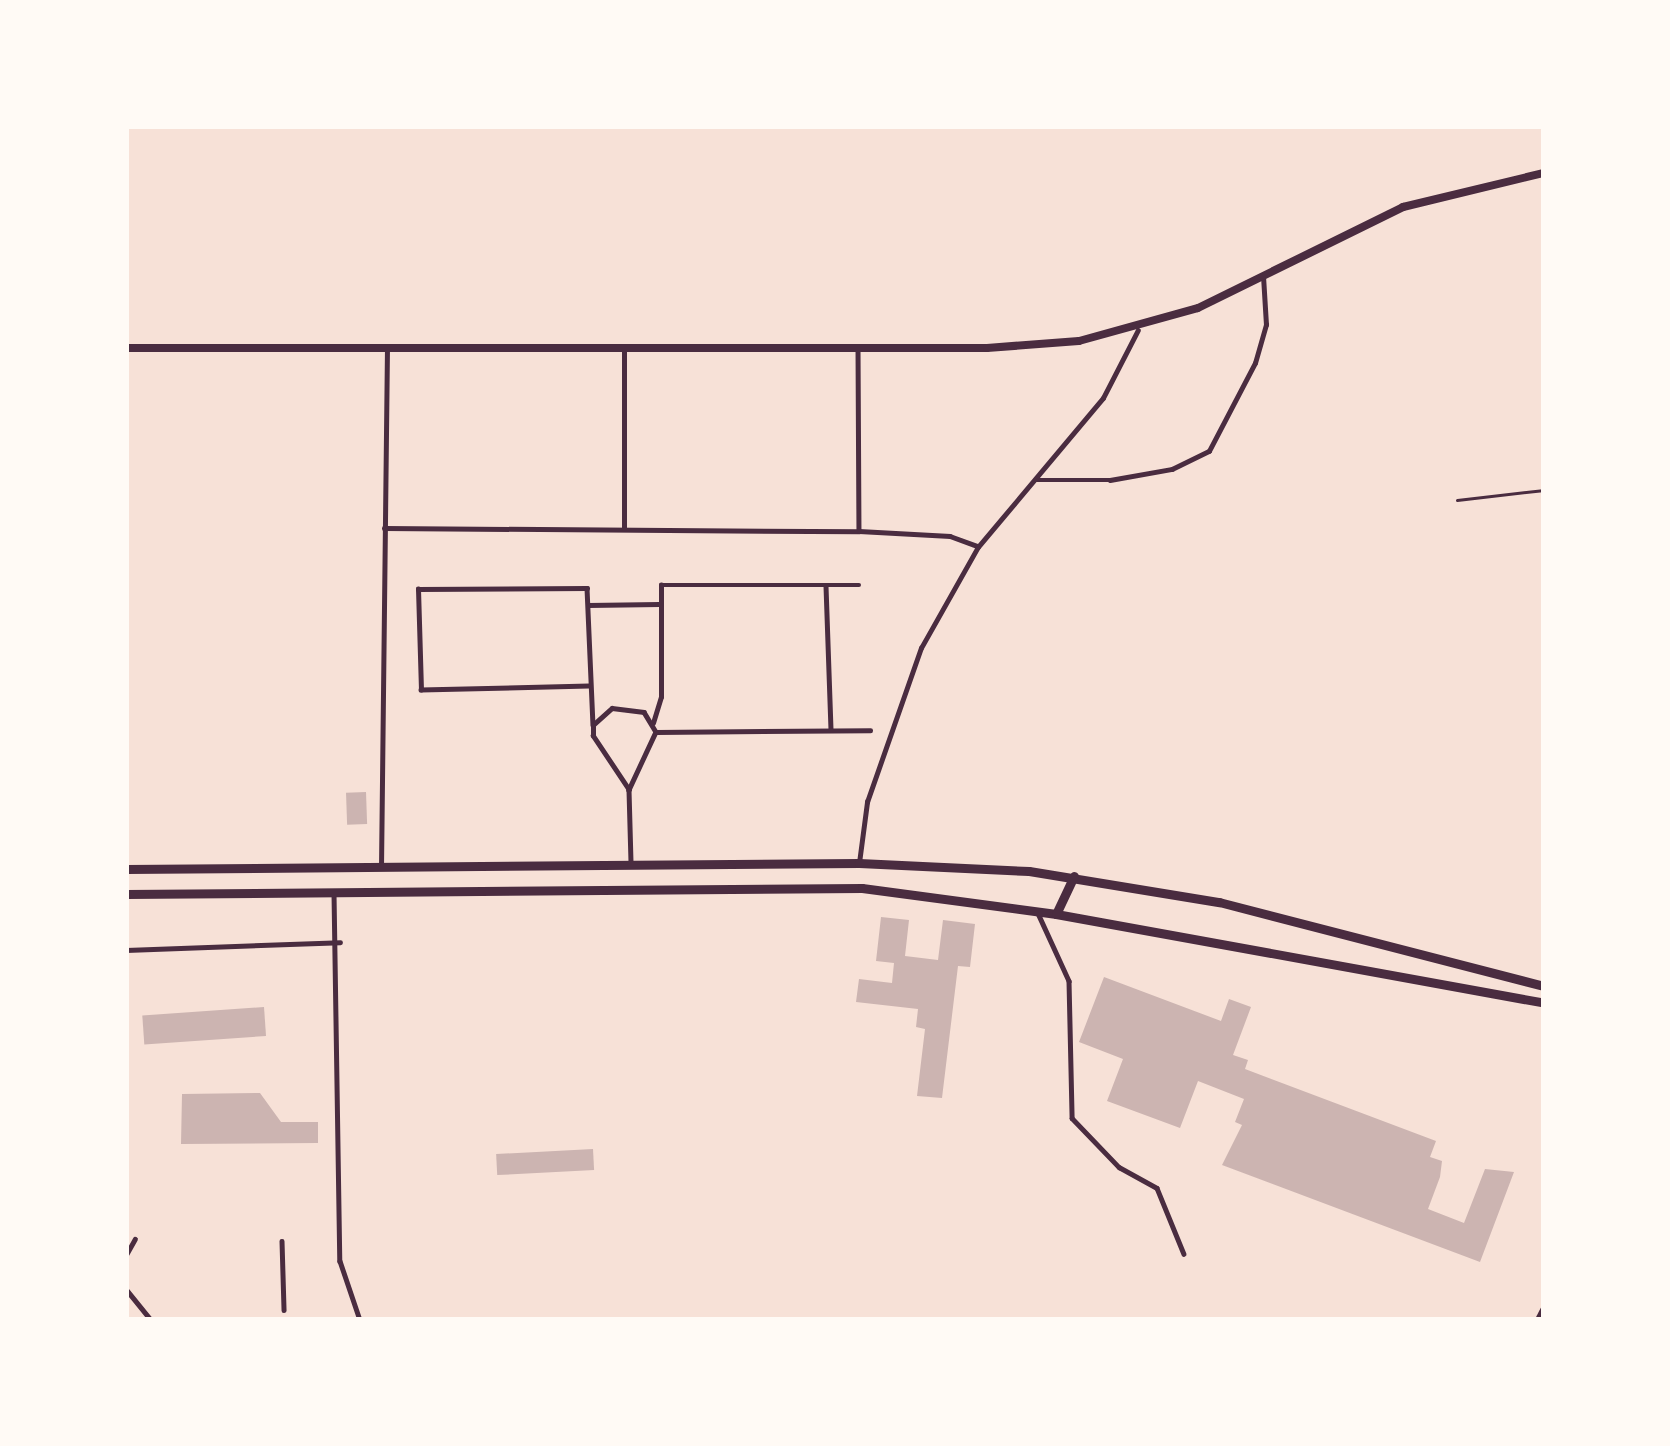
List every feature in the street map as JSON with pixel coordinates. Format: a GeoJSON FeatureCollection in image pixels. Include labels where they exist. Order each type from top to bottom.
{"type":"FeatureCollection","features":[{"type":"Feature","properties":{"kind":"highway"},"geometry":{"type":"LineString","coordinates":[[126,868],[859,863],[1074,876],[1219,902],[1544,986]]}},
{"type":"Feature","properties":{"kind":"highway"},"geometry":{"type":"LineString","coordinates":[[1056,914],[1074,876]]}},
{"type":"Feature","properties":{"kind":"highway"},"geometry":{"type":"LineString","coordinates":[[126,894],[787,884],[1037,911],[1544,1003]]}},
{"type":"Feature","properties":{"kind":"main road"},"geometry":{"type":"LineString","coordinates":[[126,348],[987,348],[1138,330],[1263,276],[1403,206],[1544,172]]}},
{"type":"Feature","properties":{"kind":"main road"},"geometry":{"type":"LineString","coordinates":[[1539,1320],[1544,1310]]}},
{"type":"Feature","properties":{"kind":"street"},"geometry":{"type":"LineString","coordinates":[[1036,479],[1110,480],[1172,469],[1209,451],[1255,363],[1266,325],[1263,276]]}},
{"type":"Feature","properties":{"kind":"street"},"geometry":{"type":"LineString","coordinates":[[859,863],[867,802],[922,648],[978,547],[1103,398],[1138,330]]}},
{"type":"Feature","properties":{"kind":"street"},"geometry":{"type":"LineString","coordinates":[[381,868],[387,345]]}},
{"type":"Feature","properties":{"kind":"street"},"geometry":{"type":"LineString","coordinates":[[858,346],[859,531]]}},
{"type":"Feature","properties":{"kind":"street"},"geometry":{"type":"LineString","coordinates":[[624,349],[624,529]]}},
{"type":"Feature","properties":{"kind":"street"},"geometry":{"type":"LineString","coordinates":[[384,528],[859,531],[950,536],[978,547]]}},
{"type":"Feature","properties":{"kind":"street"},"geometry":{"type":"LineString","coordinates":[[653,723],[661,697],[659,604],[665,584],[859,585]]}},
{"type":"Feature","properties":{"kind":"street"},"geometry":{"type":"LineString","coordinates":[[826,586],[831,731]]}},
{"type":"Feature","properties":{"kind":"street"},"geometry":{"type":"LineString","coordinates":[[589,686],[422,690],[417,680],[418,589],[587,588],[593,725],[598,749],[629,790]]}},
{"type":"Feature","properties":{"kind":"street"},"geometry":{"type":"LineString","coordinates":[[587,605],[659,604]]}},
{"type":"Feature","properties":{"kind":"street"},"geometry":{"type":"LineString","coordinates":[[593,725],[612,708],[634,708],[653,723],[656,732],[629,790],[632,866]]}},
{"type":"Feature","properties":{"kind":"street"},"geometry":{"type":"LineString","coordinates":[[656,732],[870,730]]}},
{"type":"Feature","properties":{"kind":"street"},"geometry":{"type":"LineString","coordinates":[[334,893],[340,942],[340,1261],[360,1320]]}},
{"type":"Feature","properties":{"kind":"street"},"geometry":{"type":"LineString","coordinates":[[1037,911],[1069,981],[1072,1118],[1119,1167],[1157,1188],[1184,1254]]}},
{"type":"Feature","properties":{"kind":"street"},"geometry":{"type":"LineString","coordinates":[[126,950],[340,942]]}},
{"type":"Feature","properties":{"kind":"street"},"geometry":{"type":"LineString","coordinates":[[126,1255],[135,1240]]}},
{"type":"Feature","properties":{"kind":"street"},"geometry":{"type":"LineString","coordinates":[[282,1241],[284,1310]]}},
{"type":"Feature","properties":{"kind":"street"},"geometry":{"type":"LineString","coordinates":[[126,1289],[151,1320],[200,1320]]}},
{"type":"Feature","properties":{"kind":"lane"},"geometry":{"type":"LineString","coordinates":[[1457,500],[1544,490]]}},
{"type":"Feature","properties":{"kind":"building"},"geometry":{"type":"Polygon","coordinates":[[[366,792],[367,824],[347,825],[346,793],[366,792]]]}},
{"type":"Feature","properties":{"kind":"building"},"geometry":{"type":"Polygon","coordinates":[[[881,917],[909,920],[905,956],[938,960],[943,920],[975,924],[970,967],[958,966],[942,1098],[917,1096],[925,1029],[916,1027],[918,1009],[856,1002],[859,979],[892,983],[894,963],[876,961],[881,917]]]}},
{"type":"Feature","properties":{"kind":"building"},"geometry":{"type":"Polygon","coordinates":[[[1104,977],[1221,1021],[1229,999],[1251,1007],[1233,1055],[1248,1060],[1245,1069],[1436,1141],[1430,1157],[1442,1161],[1428,1209],[1464,1223],[1485,1169],[1514,1172],[1480,1262],[1222,1165],[1242,1125],[1235,1122],[1244,1099],[1198,1081],[1180,1128],[1107,1101],[1123,1059],[1079,1042],[1104,977]]]}},
{"type":"Feature","properties":{"kind":"building"},"geometry":{"type":"Polygon","coordinates":[[[264,1007],[266,1036],[144,1044],[142,1016],[264,1007]]]}},
{"type":"Feature","properties":{"kind":"building"},"geometry":{"type":"Polygon","coordinates":[[[260,1093],[281,1122],[318,1122],[318,1143],[181,1144],[182,1094],[260,1093]]]}},
{"type":"Feature","properties":{"kind":"building"},"geometry":{"type":"Polygon","coordinates":[[[593,1149],[594,1170],[497,1175],[496,1154],[593,1149]]]}}]}
